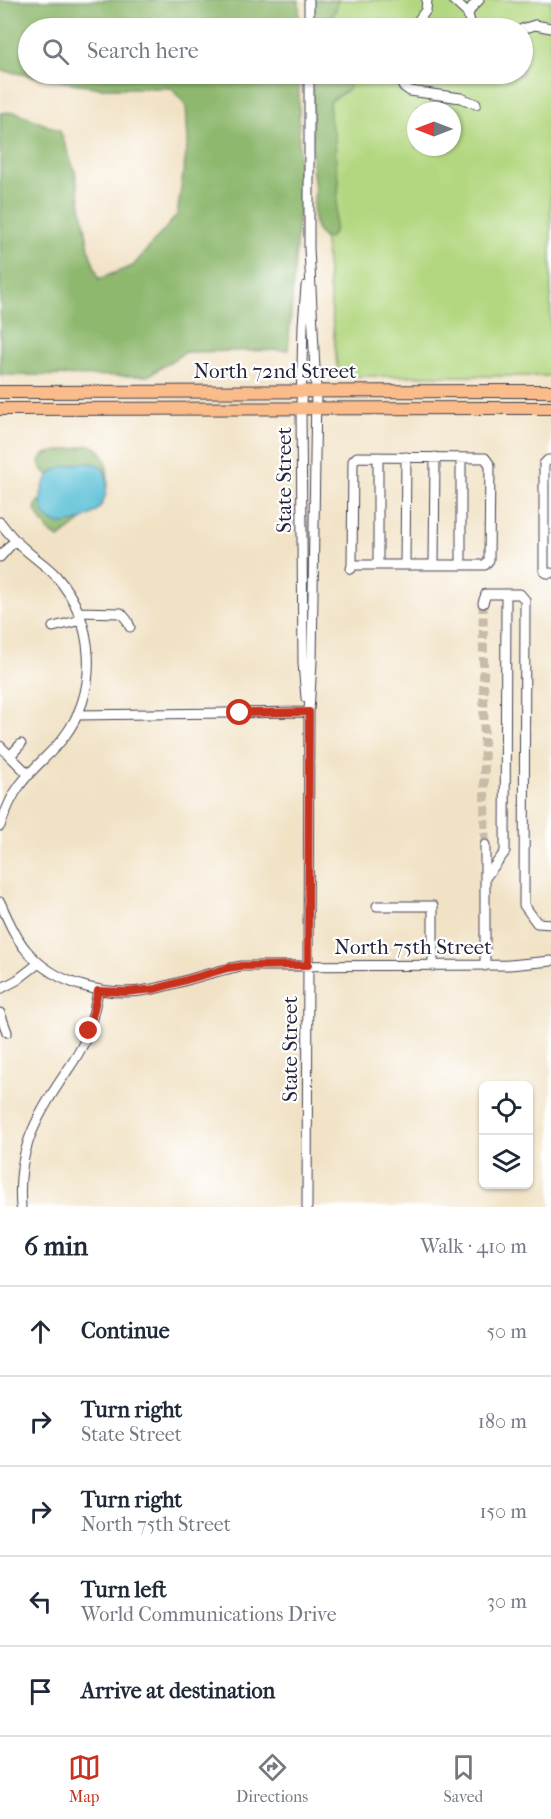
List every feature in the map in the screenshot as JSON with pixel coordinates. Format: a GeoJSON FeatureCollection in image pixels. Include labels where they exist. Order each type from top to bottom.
{"type":"FeatureCollection","features":[{"type":"Feature","properties":{"kind":"main road","name":"North 72nd Street"},"geometry":{"type":"LineString","coordinates":[[0,392],[551,391]]}},
{"type":"Feature","properties":{"kind":"main road","name":"North 72nd Street"},"geometry":{"type":"LineString","coordinates":[[0,409],[551,408]]}},
{"type":"Feature","properties":{"kind":"street"},"geometry":{"type":"LineString","coordinates":[[309,0],[309,18]]}},
{"type":"Feature","properties":{"kind":"street"},"geometry":{"type":"LineString","coordinates":[[420,18],[426,10],[427,0]]}},
{"type":"Feature","properties":{"kind":"street"},"geometry":{"type":"LineString","coordinates":[[453,0],[468,14],[469,18]]}},
{"type":"Feature","properties":{"kind":"street"},"geometry":{"type":"LineString","coordinates":[[468,14],[479,0]]}},
{"type":"Feature","properties":{"kind":"street"},"geometry":{"type":"LineString","coordinates":[[533,26],[551,28]]}},
{"type":"Feature","properties":{"kind":"street","name":"State Street"},"geometry":{"type":"LineString","coordinates":[[307,1207],[309,712],[312,662],[316,390],[309,248],[309,84]]}},
{"type":"Feature","properties":{"kind":"street"},"geometry":{"type":"LineString","coordinates":[[403,84],[410,91],[461,98],[476,104]]}},
{"type":"Feature","properties":{"kind":"street","name":"State Street"},"geometry":{"type":"LineString","coordinates":[[309,248],[301,390],[303,663],[304,688],[309,712]]}},
{"type":"Feature","properties":{"kind":"street"},"geometry":{"type":"LineString","coordinates":[[357,457],[406,457],[485,458],[490,465],[489,560],[485,564],[352,567],[353,461],[357,457]]}},
{"type":"Feature","properties":{"kind":"street"},"geometry":{"type":"LineString","coordinates":[[378,457],[378,565]]}},
{"type":"Feature","properties":{"kind":"street"},"geometry":{"type":"LineString","coordinates":[[405,565],[406,457]]}},
{"type":"Feature","properties":{"kind":"street"},"geometry":{"type":"LineString","coordinates":[[434,565],[435,458]]}},
{"type":"Feature","properties":{"kind":"street"},"geometry":{"type":"LineString","coordinates":[[461,458],[461,564]]}},
{"type":"Feature","properties":{"kind":"street"},"geometry":{"type":"LineString","coordinates":[[551,460],[544,464],[544,571],[551,573]]}},
{"type":"Feature","properties":{"kind":"street"},"geometry":{"type":"LineString","coordinates":[[0,522],[15,540],[57,577],[79,616],[89,656],[87,690],[77,715],[63,740],[20,785],[9,803],[0,826]]}},
{"type":"Feature","properties":{"kind":"street"},"geometry":{"type":"LineString","coordinates":[[0,557],[15,540]]}},
{"type":"Feature","properties":{"kind":"street"},"geometry":{"type":"LineString","coordinates":[[483,603],[486,594],[520,594],[525,600],[524,905],[537,923],[551,924]]}},
{"type":"Feature","properties":{"kind":"street"},"geometry":{"type":"LineString","coordinates":[[485,878],[505,852],[506,594]]}},
{"type":"Feature","properties":{"kind":"street"},"geometry":{"type":"LineString","coordinates":[[53,627],[79,616],[121,613],[130,627]]}},
{"type":"Feature","properties":{"kind":"street"},"geometry":{"type":"LineString","coordinates":[[77,715],[309,712]]}},
{"type":"Feature","properties":{"kind":"street"},"geometry":{"type":"LineString","coordinates":[[10,756],[21,744]]}},
{"type":"Feature","properties":{"kind":"street"},"geometry":{"type":"LineString","coordinates":[[0,746],[29,775]]}},
{"type":"Feature","properties":{"kind":"street"},"geometry":{"type":"LineString","coordinates":[[484,845],[485,966]]}},
{"type":"Feature","properties":{"kind":"street","name":"North 75th Street"},"geometry":{"type":"LineString","coordinates":[[0,902],[25,950],[39,963],[69,981],[98,991],[126,992],[155,989],[242,966],[485,966],[530,965],[551,961]]}},
{"type":"Feature","properties":{"kind":"street"},"geometry":{"type":"LineString","coordinates":[[377,906],[434,906],[433,966]]}},
{"type":"Feature","properties":{"kind":"street"},"geometry":{"type":"LineString","coordinates":[[0,989],[17,980],[39,963]]}},
{"type":"Feature","properties":{"kind":"street"},"geometry":{"type":"LineString","coordinates":[[21,1207],[20,1182],[25,1149],[38,1117],[85,1040],[98,991]]}},
{"type":"Feature","properties":{"kind":"street"},"geometry":{"type":"LineString","coordinates":[[0,1014],[7,1032]]}},
{"type":"Feature","properties":{"kind":"green space"},"geometry":{"type":"Polygon","coordinates":[[[0,0],[299,0],[299,18],[18,18],[18,73],[0,70],[0,0]]]}},
{"type":"Feature","properties":{"kind":"green space"},"geometry":{"type":"Polygon","coordinates":[[[313,0],[338,0],[335,13],[328,18],[314,18],[313,0]]]}},
{"type":"Feature","properties":{"kind":"green space"},"geometry":{"type":"Polygon","coordinates":[[[318,0],[551,0],[551,376],[338,376],[319,181],[319,84],[533,84],[533,18],[318,18],[318,0]]]}},
{"type":"Feature","properties":{"kind":"green space"},"geometry":{"type":"Polygon","coordinates":[[[78,84],[299,84],[299,208],[288,350],[185,352],[148,376],[0,375],[0,113],[16,112],[60,131],[75,172],[90,254],[99,279],[133,266],[177,215],[188,141],[186,105],[171,88],[100,88],[78,84]]]}},
{"type":"Feature","properties":{"kind":"green space"},"geometry":{"type":"Polygon","coordinates":[[[313,84],[350,84],[349,89],[329,103],[331,125],[335,135],[339,182],[334,232],[329,238],[323,238],[316,229],[313,213],[315,189],[312,164],[313,84]]]}},
{"type":"Feature","properties":{"kind":"green space"},"geometry":{"type":"Polygon","coordinates":[[[90,445],[103,455],[107,466],[107,487],[47,474],[41,468],[39,461],[45,454],[90,445]]]}},
{"type":"Feature","properties":{"kind":"green space"},"geometry":{"type":"Polygon","coordinates":[[[43,498],[82,516],[81,521],[59,538],[50,533],[35,510],[37,502],[43,498]]]}},
{"type":"Feature","properties":{"kind":"water"},"geometry":{"type":"Polygon","coordinates":[[[80,463],[96,464],[105,473],[107,484],[102,503],[97,510],[83,519],[68,524],[54,523],[43,511],[41,494],[44,485],[48,477],[57,469],[80,463]]]}},
{"type":"Feature","properties":{"kind":"tunnel"},"geometry":{"type":"LineString","coordinates":[[483,603],[485,845]]}},
{"type":"Feature","properties":{"kind":"route"},"geometry":{"type":"LineString","coordinates":[[89,1031],[98,991],[126,992],[155,989],[242,966],[308,965],[309,712],[240,713]]}}]}
